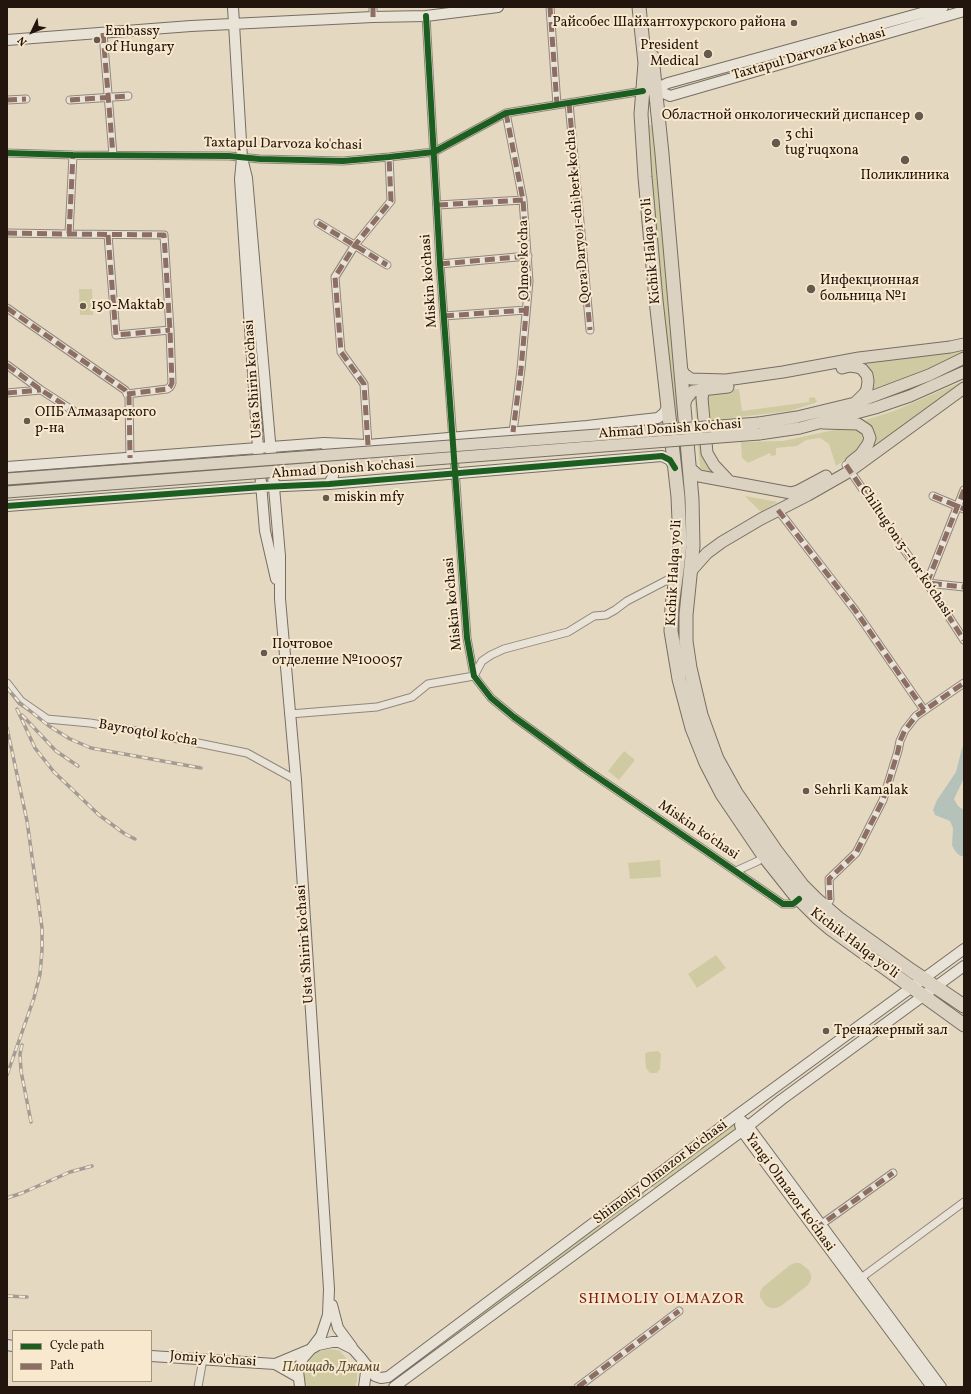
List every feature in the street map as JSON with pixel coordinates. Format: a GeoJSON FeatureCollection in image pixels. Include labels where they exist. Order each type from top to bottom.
{"type":"FeatureCollection","features":[{"type":"Feature","properties":{"kind":"highway","name":"Kichik Halqa yo'li"},"geometry":{"type":"LineString","coordinates":[[639,7],[690,468],[694,546],[686,624],[690,668],[701,715],[713,748],[730,784],[765,836],[802,885],[825,907],[854,930],[964,1006]]}},
{"type":"Feature","properties":{"kind":"highway","name":"Kichik Halqa yo'li"},"geometry":{"type":"LineString","coordinates":[[646,7],[649,90],[641,114],[656,300],[678,497],[680,544],[672,606],[671,631],[676,667],[688,718],[713,778],[764,856],[799,899],[831,929],[964,1025]]}},
{"type":"Feature","properties":{"kind":"highway"},"geometry":{"type":"LineString","coordinates":[[677,573],[691,571]]}},
{"type":"Feature","properties":{"kind":"main road","name":"Usta Shirin ko'chasi"},"geometry":{"type":"LineString","coordinates":[[233,7],[242,158],[240,179],[258,448],[265,531],[280,599]]}},
{"type":"Feature","properties":{"kind":"main road"},"geometry":{"type":"LineString","coordinates":[[426,16],[447,7]]}},
{"type":"Feature","properties":{"kind":"main road"},"geometry":{"type":"LineString","coordinates":[[7,40],[234,24],[373,12],[426,16],[498,7]]}},
{"type":"Feature","properties":{"kind":"main road","name":"Taxtapul Darvoza ko'chasi"},"geometry":{"type":"LineString","coordinates":[[649,90],[668,83],[943,7]]}},
{"type":"Feature","properties":{"kind":"main road","name":"Taxtapul Darvoza ko'chasi"},"geometry":{"type":"LineString","coordinates":[[649,90],[670,96],[964,11]]}},
{"type":"Feature","properties":{"kind":"main road","name":"Usta Shirin ko'chasi"},"geometry":{"type":"LineString","coordinates":[[242,158],[247,178],[280,556],[280,599],[296,780],[329,1289],[328,1315],[324,1328],[311,1349],[302,1358],[298,1371],[299,1382]]}},
{"type":"Feature","properties":{"kind":"main road"},"geometry":{"type":"LineString","coordinates":[[680,367],[684,374],[691,379],[716,381],[753,377],[859,358],[964,344]]}},
{"type":"Feature","properties":{"kind":"main road","name":"Ahmad Donish ko'chasi"},"geometry":{"type":"LineString","coordinates":[[7,492],[759,429],[797,417],[855,403],[929,375],[964,358]]}},
{"type":"Feature","properties":{"kind":"main road"},"geometry":{"type":"LineString","coordinates":[[684,405],[686,398],[691,392],[704,389],[764,382],[852,366],[864,371],[867,375],[868,381],[866,391],[855,403]]}},
{"type":"Feature","properties":{"kind":"main road","name":"Ahmad Donish ko'chasi"},"geometry":{"type":"LineString","coordinates":[[7,479],[759,429],[790,430],[823,423],[893,402],[964,373]]}},
{"type":"Feature","properties":{"kind":"main road"},"geometry":{"type":"LineString","coordinates":[[716,381],[704,389],[702,398],[707,453],[714,466],[730,482],[741,487],[788,497],[808,495]]}},
{"type":"Feature","properties":{"kind":"main road"},"geometry":{"type":"LineString","coordinates":[[691,571],[703,557],[722,542],[778,510],[808,495],[964,388]]}},
{"type":"Feature","properties":{"kind":"main road","name":"Ahmad Donish ko'chasi"},"geometry":{"type":"LineString","coordinates":[[7,467],[324,443],[368,445],[453,438],[658,418],[664,413],[668,406]]}},
{"type":"Feature","properties":{"kind":"main road"},"geometry":{"type":"LineString","coordinates":[[690,468],[699,476],[793,493],[848,468],[867,447],[870,438],[865,428],[858,424],[823,423]]}},
{"type":"Feature","properties":{"kind":"main road"},"geometry":{"type":"LineString","coordinates":[[324,443],[330,453],[333,464],[333,476],[329,484]]}},
{"type":"Feature","properties":{"kind":"main road"},"geometry":{"type":"LineString","coordinates":[[228,450],[234,460],[237,470],[236,480],[232,490]]}},
{"type":"Feature","properties":{"kind":"main road","name":"Ahmad Donish ko'chasi"},"geometry":{"type":"LineString","coordinates":[[7,506],[262,487],[329,484],[662,456],[670,460],[675,468]]}},
{"type":"Feature","properties":{"kind":"main road","name":"Shimoliy Olmazor ko'chasi"},"geometry":{"type":"LineString","coordinates":[[361,1358],[375,1376],[381,1378],[388,1377],[736,1116],[964,949]]}},
{"type":"Feature","properties":{"kind":"main road","name":"Shimoliy Olmazor ko'chasi"},"geometry":{"type":"LineString","coordinates":[[394,1387],[964,966]]}},
{"type":"Feature","properties":{"kind":"main road","name":"Yangi Olmazor ko'chasi"},"geometry":{"type":"LineString","coordinates":[[736,1116],[818,1227],[932,1387]]}},
{"type":"Feature","properties":{"kind":"main road"},"geometry":{"type":"LineString","coordinates":[[645,1185],[654,1196]]}},
{"type":"Feature","properties":{"kind":"main road","name":"Yangi Olmazor ko'chasi"},"geometry":{"type":"LineString","coordinates":[[818,1227],[861,1278],[942,1387]]}},
{"type":"Feature","properties":{"kind":"main road","name":"Usta Shirin ko'chasi"},"geometry":{"type":"LineString","coordinates":[[329,1289],[336,1323],[340,1332],[361,1358]]}},
{"type":"Feature","properties":{"kind":"main road"},"geometry":{"type":"LineString","coordinates":[[462,1322],[470,1331]]}},
{"type":"Feature","properties":{"kind":"main road"},"geometry":{"type":"LineString","coordinates":[[275,1364],[311,1349],[318,1344],[339,1342],[354,1349]]}},
{"type":"Feature","properties":{"kind":"main road","name":"Jomiy ko'chasi"},"geometry":{"type":"LineString","coordinates":[[152,1356],[275,1364]]}},
{"type":"Feature","properties":{"kind":"main road"},"geometry":{"type":"LineString","coordinates":[[361,1358],[366,1372],[364,1387]]}},
{"type":"Feature","properties":{"kind":"main road"},"geometry":{"type":"LineString","coordinates":[[275,1364],[299,1382]]}},
{"type":"Feature","properties":{"kind":"street"},"geometry":{"type":"LineString","coordinates":[[550,7],[557,105]]}},
{"type":"Feature","properties":{"kind":"street","name":"Miskin ko'chasi"},"geometry":{"type":"LineString","coordinates":[[426,16],[438,206],[440,264],[467,638],[474,676],[491,698],[514,717],[584,768],[783,904],[793,904],[799,899]]}},
{"type":"Feature","properties":{"kind":"street"},"geometry":{"type":"LineString","coordinates":[[103,33],[112,156]]}},
{"type":"Feature","properties":{"kind":"street","name":"Taxtapul Darvoza ko'chasi"},"geometry":{"type":"LineString","coordinates":[[7,153],[112,156],[229,156],[260,159],[343,161],[389,157],[434,152],[506,113],[649,90]]}},
{"type":"Feature","properties":{"kind":"street"},"geometry":{"type":"LineString","coordinates":[[70,100],[128,96]]}},
{"type":"Feature","properties":{"kind":"street"},"geometry":{"type":"LineString","coordinates":[[7,100],[26,99]]}},
{"type":"Feature","properties":{"kind":"street","name":"Qora Daryo 1-chi berk ko'cha"},"geometry":{"type":"LineString","coordinates":[[569,103],[590,330]]}},
{"type":"Feature","properties":{"kind":"street","name":"Olmos ko'cha"},"geometry":{"type":"LineString","coordinates":[[506,113],[524,200],[529,281],[522,369],[513,432]]}},
{"type":"Feature","properties":{"kind":"street"},"geometry":{"type":"LineString","coordinates":[[69,234],[73,155]]}},
{"type":"Feature","properties":{"kind":"street"},"geometry":{"type":"LineString","coordinates":[[368,445],[364,384],[341,352],[335,280],[336,275],[355,245],[391,201],[389,157]]}},
{"type":"Feature","properties":{"kind":"street"},"geometry":{"type":"LineString","coordinates":[[438,206],[524,200]]}},
{"type":"Feature","properties":{"kind":"street"},"geometry":{"type":"LineString","coordinates":[[318,223],[387,266]]}},
{"type":"Feature","properties":{"kind":"street"},"geometry":{"type":"LineString","coordinates":[[7,232],[164,235],[172,383],[170,387],[165,390],[127,394]]}},
{"type":"Feature","properties":{"kind":"street"},"geometry":{"type":"LineString","coordinates":[[108,235],[116,335],[170,330]]}},
{"type":"Feature","properties":{"kind":"street"},"geometry":{"type":"LineString","coordinates":[[440,264],[528,256]]}},
{"type":"Feature","properties":{"kind":"street"},"geometry":{"type":"LineString","coordinates":[[7,308],[125,390],[129,396],[130,458]]}},
{"type":"Feature","properties":{"kind":"street"},"geometry":{"type":"LineString","coordinates":[[444,316],[526,310]]}},
{"type":"Feature","properties":{"kind":"street"},"geometry":{"type":"LineString","coordinates":[[7,365],[41,390],[75,412]]}},
{"type":"Feature","properties":{"kind":"street"},"geometry":{"type":"LineString","coordinates":[[7,392],[41,390]]}},
{"type":"Feature","properties":{"kind":"street","name":"Chiltug'on 3--tor koʻchasi"},"geometry":{"type":"LineString","coordinates":[[848,468],[964,640]]}},
{"type":"Feature","properties":{"kind":"street"},"geometry":{"type":"LineString","coordinates":[[964,490],[961,507],[927,583],[964,587]]}},
{"type":"Feature","properties":{"kind":"street"},"geometry":{"type":"LineString","coordinates":[[933,496],[961,507]]}},
{"type":"Feature","properties":{"kind":"street"},"geometry":{"type":"LineString","coordinates":[[778,510],[855,610],[924,710]]}},
{"type":"Feature","properties":{"kind":"street"},"geometry":{"type":"LineString","coordinates":[[290,714],[377,707],[412,697],[428,684],[474,676],[482,661],[492,655],[504,650],[568,632],[594,616],[606,615],[627,601],[677,573]]}},
{"type":"Feature","properties":{"kind":"street","name":"Bayroqtol ko'cha"},"geometry":{"type":"LineString","coordinates":[[7,683],[21,701],[47,719],[90,723],[247,753],[296,780]]}},
{"type":"Feature","properties":{"kind":"street"},"geometry":{"type":"LineString","coordinates":[[825,907],[830,900],[830,879],[856,852],[883,800],[900,741],[905,730],[916,716],[964,683]]}},
{"type":"Feature","properties":{"kind":"street"},"geometry":{"type":"LineString","coordinates":[[736,871],[758,861],[764,856]]}},
{"type":"Feature","properties":{"kind":"street"},"geometry":{"type":"LineString","coordinates":[[818,1227],[893,1173]]}},
{"type":"Feature","properties":{"kind":"street"},"geometry":{"type":"LineString","coordinates":[[861,1278],[964,1202]]}},
{"type":"Feature","properties":{"kind":"street"},"geometry":{"type":"LineString","coordinates":[[578,1387],[679,1311]]}},
{"type":"Feature","properties":{"kind":"street"},"geometry":{"type":"LineString","coordinates":[[198,1387],[203,1360]]}},
{"type":"Feature","properties":{"kind":"green space"},"geometry":{"type":"Polygon","coordinates":[[[649,125],[654,125],[690,536],[685,563],[648,150],[649,125]]]}},
{"type":"Feature","properties":{"kind":"green space"},"geometry":{"type":"Polygon","coordinates":[[[79,289],[92,289],[93,315],[80,315],[79,289]]]}},
{"type":"Feature","properties":{"kind":"green space"},"geometry":{"type":"Polygon","coordinates":[[[964,348],[964,352],[934,367],[871,391],[873,381],[871,372],[860,363],[964,348]]]}},
{"type":"Feature","properties":{"kind":"green space"},"geometry":{"type":"Polygon","coordinates":[[[963,381],[871,451],[875,441],[874,432],[870,426],[862,421],[894,411],[963,381]]]}},
{"type":"Feature","properties":{"kind":"green space"},"geometry":{"type":"Polygon","coordinates":[[[739,389],[742,411],[809,402],[809,398],[814,397],[817,401],[815,403],[789,411],[707,421],[708,391],[739,389]]]}},
{"type":"Feature","properties":{"kind":"green space"},"geometry":{"type":"Polygon","coordinates":[[[700,392],[698,398],[718,475],[705,475],[700,468],[694,396],[700,392]]]}},
{"type":"Feature","properties":{"kind":"green space"},"geometry":{"type":"Polygon","coordinates":[[[848,427],[855,428],[862,433],[865,441],[860,450],[836,466],[829,444],[820,438],[806,440],[797,446],[776,448],[776,455],[771,456],[770,453],[748,463],[742,458],[741,442],[783,441],[848,427]]]}},
{"type":"Feature","properties":{"kind":"green space"},"geometry":{"type":"Polygon","coordinates":[[[745,496],[778,502],[761,512],[745,496]]]}},
{"type":"Feature","properties":{"kind":"green space"},"geometry":{"type":"Polygon","coordinates":[[[624,751],[635,760],[619,780],[608,771],[624,751]]]}},
{"type":"Feature","properties":{"kind":"green space"},"geometry":{"type":"Polygon","coordinates":[[[660,860],[661,877],[630,879],[628,863],[660,860]]]}},
{"type":"Feature","properties":{"kind":"green space"},"geometry":{"type":"Polygon","coordinates":[[[716,955],[726,968],[697,988],[688,974],[716,955]]]}},
{"type":"Feature","properties":{"kind":"green space"},"geometry":{"type":"Polygon","coordinates":[[[658,1051],[661,1054],[660,1069],[657,1073],[650,1073],[646,1068],[645,1054],[648,1052],[658,1051]]]}},
{"type":"Feature","properties":{"kind":"green space"},"geometry":{"type":"Polygon","coordinates":[[[733,1125],[736,1128],[734,1130],[655,1188],[652,1187],[652,1184],[733,1125]]]}},
{"type":"Feature","properties":{"kind":"green space"},"geometry":{"type":"Polygon","coordinates":[[[643,1192],[645,1194],[644,1196],[473,1324],[470,1320],[643,1192]]]}},
{"type":"Feature","properties":{"kind":"green space"},"geometry":{"type":"Polygon","coordinates":[[[800,1263],[809,1270],[811,1280],[808,1285],[781,1306],[771,1308],[766,1306],[760,1297],[760,1292],[763,1287],[790,1265],[800,1263]]]}},
{"type":"Feature","properties":{"kind":"green space"},"geometry":{"type":"Polygon","coordinates":[[[460,1329],[462,1331],[395,1382],[392,1378],[460,1329]]]}},
{"type":"Feature","properties":{"kind":"green space","name":"Площадь Джами"},"geometry":{"type":"Polygon","coordinates":[[[333,1349],[340,1351],[357,1371],[355,1387],[307,1387],[304,1376],[310,1359],[316,1353],[333,1349]]]}},
{"type":"Feature","properties":{"kind":"shaded area"},"geometry":{"type":"Polygon","coordinates":[[[964,746],[964,778],[954,799],[958,806],[964,810],[964,857],[955,851],[952,845],[953,828],[950,821],[935,815],[933,810],[937,800],[956,772],[962,748],[964,746]]]}},
{"type":"Feature","properties":{"kind":"railway"},"geometry":{"type":"LineString","coordinates":[[7,688],[19,702],[49,726],[70,739],[91,748],[201,768]]}},
{"type":"Feature","properties":{"kind":"railway"},"geometry":{"type":"LineString","coordinates":[[17,709],[35,748],[54,772],[99,815],[125,834],[135,839]]}},
{"type":"Feature","properties":{"kind":"railway"},"geometry":{"type":"LineString","coordinates":[[22,715],[56,751],[78,766]]}},
{"type":"Feature","properties":{"kind":"railway"},"geometry":{"type":"LineString","coordinates":[[7,728],[27,821],[42,928],[40,974],[34,998],[7,1075]]}},
{"type":"Feature","properties":{"kind":"railway"},"geometry":{"type":"LineString","coordinates":[[22,1045],[20,1054],[21,1071],[31,1122]]}},
{"type":"Feature","properties":{"kind":"railway"},"geometry":{"type":"LineString","coordinates":[[7,1198],[70,1172],[92,1166]]}},
{"type":"Feature","properties":{"kind":"railway"},"geometry":{"type":"LineString","coordinates":[[7,1296],[27,1297]]}},
{"type":"Feature","properties":{"kind":"marked path"},"geometry":{"type":"LineString","coordinates":[[373,7],[373,17]]}},
{"type":"Feature","properties":{"kind":"marked path"},"geometry":{"type":"LineString","coordinates":[[550,7],[557,105]]}},
{"type":"Feature","properties":{"kind":"marked path"},"geometry":{"type":"LineString","coordinates":[[103,33],[113,155]]}},
{"type":"Feature","properties":{"kind":"marked path"},"geometry":{"type":"LineString","coordinates":[[70,100],[128,96]]}},
{"type":"Feature","properties":{"kind":"marked path"},"geometry":{"type":"LineString","coordinates":[[7,100],[26,99]]}},
{"type":"Feature","properties":{"kind":"marked path"},"geometry":{"type":"LineString","coordinates":[[569,103],[590,330]]}},
{"type":"Feature","properties":{"kind":"marked path"},"geometry":{"type":"LineString","coordinates":[[506,113],[523,200],[529,281],[521,369],[513,432]]}},
{"type":"Feature","properties":{"kind":"marked path"},"geometry":{"type":"LineString","coordinates":[[69,234],[73,155]]}},
{"type":"Feature","properties":{"kind":"marked path"},"geometry":{"type":"LineString","coordinates":[[368,445],[364,384],[341,352],[335,277],[355,245],[391,201],[389,157]]}},
{"type":"Feature","properties":{"kind":"marked path"},"geometry":{"type":"LineString","coordinates":[[438,205],[523,200]]}},
{"type":"Feature","properties":{"kind":"marked path"},"geometry":{"type":"LineString","coordinates":[[318,223],[387,265]]}},
{"type":"Feature","properties":{"kind":"marked path"},"geometry":{"type":"LineString","coordinates":[[7,233],[164,235],[172,383],[167,389],[127,394]]}},
{"type":"Feature","properties":{"kind":"marked path"},"geometry":{"type":"LineString","coordinates":[[108,235],[116,335],[170,330]]}},
{"type":"Feature","properties":{"kind":"marked path"},"geometry":{"type":"LineString","coordinates":[[440,264],[528,256]]}},
{"type":"Feature","properties":{"kind":"marked path"},"geometry":{"type":"LineString","coordinates":[[7,308],[125,390],[129,396],[130,458]]}},
{"type":"Feature","properties":{"kind":"marked path"},"geometry":{"type":"LineString","coordinates":[[444,316],[526,310]]}},
{"type":"Feature","properties":{"kind":"marked path"},"geometry":{"type":"LineString","coordinates":[[7,365],[41,390],[75,412]]}},
{"type":"Feature","properties":{"kind":"marked path"},"geometry":{"type":"LineString","coordinates":[[7,393],[41,390]]}},
{"type":"Feature","properties":{"kind":"marked path"},"geometry":{"type":"LineString","coordinates":[[846,465],[964,640]]}},
{"type":"Feature","properties":{"kind":"marked path"},"geometry":{"type":"LineString","coordinates":[[964,490],[927,583],[964,587]]}},
{"type":"Feature","properties":{"kind":"marked path"},"geometry":{"type":"LineString","coordinates":[[933,496],[964,509]]}},
{"type":"Feature","properties":{"kind":"marked path"},"geometry":{"type":"LineString","coordinates":[[778,510],[855,610],[924,710]]}},
{"type":"Feature","properties":{"kind":"marked path"},"geometry":{"type":"LineString","coordinates":[[830,900],[829,879],[856,853],[883,800],[900,741],[905,730],[916,716],[964,683]]}},
{"type":"Feature","properties":{"kind":"marked path"},"geometry":{"type":"LineString","coordinates":[[815,1229],[893,1173]]}},
{"type":"Feature","properties":{"kind":"marked path"},"geometry":{"type":"LineString","coordinates":[[578,1387],[679,1311]]}},
{"type":"Feature","properties":{"kind":"cycle path"},"geometry":{"type":"LineString","coordinates":[[426,16],[440,264],[467,638],[474,676],[491,698],[514,717],[584,768],[783,904],[793,904],[799,899]]}},
{"type":"Feature","properties":{"kind":"cycle path"},"geometry":{"type":"LineString","coordinates":[[7,153],[229,156],[260,159],[343,161],[389,157],[434,152],[506,113],[643,91]]}},
{"type":"Feature","properties":{"kind":"cycle path"},"geometry":{"type":"LineString","coordinates":[[7,506],[262,487],[329,484],[662,456],[670,460],[675,468]]}},
{"type":"Feature","properties":{"kind":"place","name":"Райсобес Шайхантохурского района"},"geometry":{"type":"Point","coordinates":[794,23]}},
{"type":"Feature","properties":{"kind":"place","name":"Embassy of Hungary"},"geometry":{"type":"Point","coordinates":[97,40]}},
{"type":"Feature","properties":{"kind":"place","name":"President Medical"},"geometry":{"type":"Point","coordinates":[708,54]}},
{"type":"Feature","properties":{"kind":"place","name":"Областной онкологический диспансер"},"geometry":{"type":"Point","coordinates":[919,116]}},
{"type":"Feature","properties":{"kind":"place","name":"3 chi tug'ruqxona"},"geometry":{"type":"Point","coordinates":[776,143]}},
{"type":"Feature","properties":{"kind":"place","name":"Поликлиника"},"geometry":{"type":"Point","coordinates":[905,160]}},
{"type":"Feature","properties":{"kind":"place","name":"Инфекционная больница №1"},"geometry":{"type":"Point","coordinates":[811,289]}},
{"type":"Feature","properties":{"kind":"place","name":"150-Maktab"},"geometry":{"type":"Point","coordinates":[83,306]}},
{"type":"Feature","properties":{"kind":"place","name":"ОПБ Алмазарского р-на"},"geometry":{"type":"Point","coordinates":[27,421]}},
{"type":"Feature","properties":{"kind":"place","name":"miskin mfy"},"geometry":{"type":"Point","coordinates":[326,498]}},
{"type":"Feature","properties":{"kind":"place","name":"Почтовое отделение №100057"},"geometry":{"type":"Point","coordinates":[264,653]}},
{"type":"Feature","properties":{"kind":"place","name":"Sehrli Kamalak"},"geometry":{"type":"Point","coordinates":[806,791]}},
{"type":"Feature","properties":{"kind":"place","name":"Тренажерный зал"},"geometry":{"type":"Point","coordinates":[826,1031]}},
{"type":"Feature","properties":{"kind":"district","name":"SHIMOLIY OLMAZOR"},"geometry":{"type":"Point","coordinates":[662,1300]}}]}
